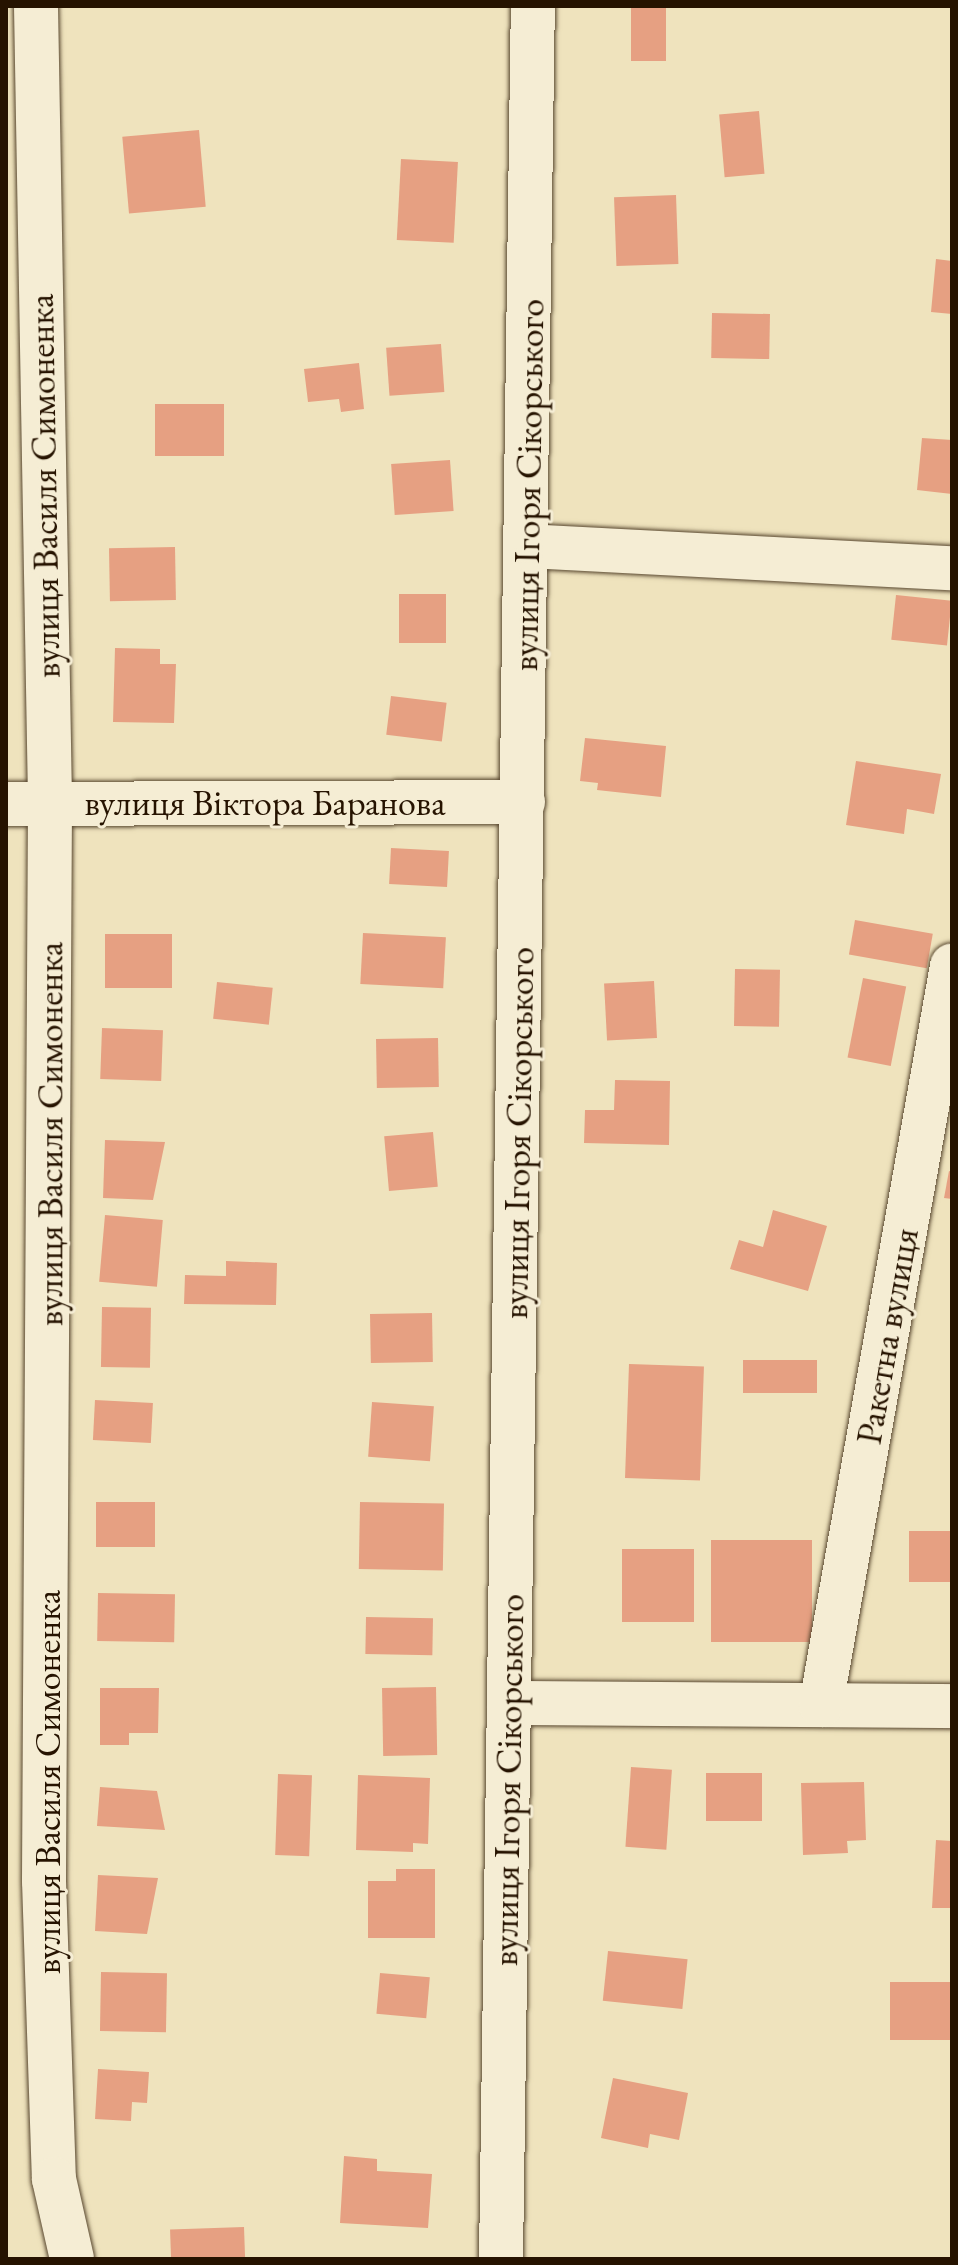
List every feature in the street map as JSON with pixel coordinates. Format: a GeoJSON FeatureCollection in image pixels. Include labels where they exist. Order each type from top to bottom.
{"type":"FeatureCollection","features":[{"type":"Feature","properties":{"kind":"street","name":"вулиця Василя Симоненка"},"geometry":{"type":"LineString","coordinates":[[36,6],[50,804],[44,1881],[54,2179],[72,2259]]}},
{"type":"Feature","properties":{"kind":"street","name":"вулиця Ігоря Сікорського"},"geometry":{"type":"LineString","coordinates":[[501,2259],[533,6]]}},
{"type":"Feature","properties":{"kind":"street"},"geometry":{"type":"LineString","coordinates":[[527,546],[952,568]]}},
{"type":"Feature","properties":{"kind":"street","name":"вулиця Віктора Баранова"},"geometry":{"type":"LineString","coordinates":[[6,804],[523,802]]}},
{"type":"Feature","properties":{"kind":"street","name":"Ракетна вулиця"},"geometry":{"type":"LineString","coordinates":[[821,1705],[952,966]]}},
{"type":"Feature","properties":{"kind":"street"},"geometry":{"type":"LineString","coordinates":[[509,1703],[952,1706]]}},
{"type":"Feature","properties":{"kind":"building"},"geometry":{"type":"Polygon","coordinates":[[[631,6],[666,6],[666,61],[631,61],[631,6]]]}},
{"type":"Feature","properties":{"kind":"building"},"geometry":{"type":"Polygon","coordinates":[[[759,111],[764,174],[725,177],[719,114],[759,111]]]}},
{"type":"Feature","properties":{"kind":"building"},"geometry":{"type":"Polygon","coordinates":[[[199,130],[206,207],[129,213],[122,137],[199,130]]]}},
{"type":"Feature","properties":{"kind":"building"},"geometry":{"type":"Polygon","coordinates":[[[401,159],[458,162],[454,243],[397,240],[401,159]]]}},
{"type":"Feature","properties":{"kind":"building"},"geometry":{"type":"Polygon","coordinates":[[[676,195],[678,264],[616,266],[614,197],[676,195]]]}},
{"type":"Feature","properties":{"kind":"building"},"geometry":{"type":"Polygon","coordinates":[[[936,259],[952,261],[952,314],[931,312],[936,259]]]}},
{"type":"Feature","properties":{"kind":"building"},"geometry":{"type":"Polygon","coordinates":[[[712,313],[770,314],[769,359],[711,358],[712,313]]]}},
{"type":"Feature","properties":{"kind":"building"},"geometry":{"type":"Polygon","coordinates":[[[441,344],[444,392],[389,396],[386,348],[441,344]]]}},
{"type":"Feature","properties":{"kind":"building"},"geometry":{"type":"Polygon","coordinates":[[[359,363],[364,409],[341,412],[339,399],[308,402],[304,369],[359,363]]]}},
{"type":"Feature","properties":{"kind":"building"},"geometry":{"type":"Polygon","coordinates":[[[155,404],[224,404],[224,456],[155,456],[155,404]]]}},
{"type":"Feature","properties":{"kind":"building"},"geometry":{"type":"Polygon","coordinates":[[[922,438],[952,440],[952,494],[917,490],[922,438]]]}},
{"type":"Feature","properties":{"kind":"building"},"geometry":{"type":"Polygon","coordinates":[[[450,460],[454,511],[395,515],[391,464],[450,460]]]}},
{"type":"Feature","properties":{"kind":"building"},"geometry":{"type":"Polygon","coordinates":[[[175,547],[176,600],[110,601],[109,548],[175,547]]]}},
{"type":"Feature","properties":{"kind":"building"},"geometry":{"type":"Polygon","coordinates":[[[399,594],[446,594],[446,643],[399,643],[399,594]]]}},
{"type":"Feature","properties":{"kind":"building"},"geometry":{"type":"Polygon","coordinates":[[[896,595],[952,601],[947,646],[891,640],[896,595]]]}},
{"type":"Feature","properties":{"kind":"building"},"geometry":{"type":"Polygon","coordinates":[[[115,648],[160,649],[160,664],[176,664],[174,723],[113,722],[115,648]]]}},
{"type":"Feature","properties":{"kind":"building"},"geometry":{"type":"Polygon","coordinates":[[[391,696],[447,703],[442,742],[386,735],[391,696]]]}},
{"type":"Feature","properties":{"kind":"building"},"geometry":{"type":"Polygon","coordinates":[[[585,738],[666,746],[661,797],[597,790],[598,783],[580,781],[585,738]]]}},
{"type":"Feature","properties":{"kind":"building"},"geometry":{"type":"Polygon","coordinates":[[[856,761],[941,774],[934,814],[907,809],[904,834],[846,825],[856,761]]]}},
{"type":"Feature","properties":{"kind":"building"},"geometry":{"type":"Polygon","coordinates":[[[391,848],[449,851],[447,887],[389,884],[391,848]]]}},
{"type":"Feature","properties":{"kind":"building"},"geometry":{"type":"Polygon","coordinates":[[[855,920],[933,934],[927,968],[849,954],[855,920]]]}},
{"type":"Feature","properties":{"kind":"building"},"geometry":{"type":"Polygon","coordinates":[[[363,933],[446,937],[443,988],[360,984],[363,933]]]}},
{"type":"Feature","properties":{"kind":"building"},"geometry":{"type":"Polygon","coordinates":[[[105,934],[172,934],[172,988],[105,988],[105,934]]]}},
{"type":"Feature","properties":{"kind":"building"},"geometry":{"type":"Polygon","coordinates":[[[735,969],[780,970],[779,1027],[734,1026],[735,969]]]}},
{"type":"Feature","properties":{"kind":"building"},"geometry":{"type":"Polygon","coordinates":[[[863,978],[906,986],[891,1066],[848,1058],[863,978]]]}},
{"type":"Feature","properties":{"kind":"building"},"geometry":{"type":"Polygon","coordinates":[[[654,981],[657,1038],[607,1041],[604,984],[654,981]]]}},
{"type":"Feature","properties":{"kind":"building"},"geometry":{"type":"Polygon","coordinates":[[[217,982],[273,988],[269,1025],[213,1019],[217,982]]]}},
{"type":"Feature","properties":{"kind":"building"},"geometry":{"type":"Polygon","coordinates":[[[102,1028],[163,1030],[161,1081],[100,1079],[102,1028]]]}},
{"type":"Feature","properties":{"kind":"building"},"geometry":{"type":"Polygon","coordinates":[[[438,1038],[439,1087],[377,1088],[376,1039],[438,1038]]]}},
{"type":"Feature","properties":{"kind":"building"},"geometry":{"type":"Polygon","coordinates":[[[615,1080],[670,1081],[669,1145],[584,1143],[585,1110],[614,1110],[615,1080]]]}},
{"type":"Feature","properties":{"kind":"building"},"geometry":{"type":"Polygon","coordinates":[[[433,1132],[438,1187],[389,1191],[384,1136],[433,1132]]]}},
{"type":"Feature","properties":{"kind":"building"},"geometry":{"type":"Polygon","coordinates":[[[105,1140],[165,1142],[153,1200],[103,1198],[105,1140]]]}},
{"type":"Feature","properties":{"kind":"building"},"geometry":{"type":"Polygon","coordinates":[[[949,1171],[952,1172],[952,1199],[944,1198],[949,1171]]]}},
{"type":"Feature","properties":{"kind":"building"},"geometry":{"type":"Polygon","coordinates":[[[773,1210],[827,1226],[808,1291],[730,1269],[739,1240],[763,1247],[773,1210]]]}},
{"type":"Feature","properties":{"kind":"building"},"geometry":{"type":"Polygon","coordinates":[[[105,1215],[163,1220],[157,1287],[99,1282],[105,1215]]]}},
{"type":"Feature","properties":{"kind":"building"},"geometry":{"type":"Polygon","coordinates":[[[226,1261],[277,1263],[276,1305],[184,1304],[185,1275],[226,1276],[226,1261]]]}},
{"type":"Feature","properties":{"kind":"building"},"geometry":{"type":"Polygon","coordinates":[[[102,1307],[151,1308],[150,1368],[101,1367],[102,1307]]]}},
{"type":"Feature","properties":{"kind":"building"},"geometry":{"type":"Polygon","coordinates":[[[432,1313],[433,1362],[371,1363],[370,1314],[432,1313]]]}},
{"type":"Feature","properties":{"kind":"building"},"geometry":{"type":"Polygon","coordinates":[[[743,1360],[817,1360],[817,1393],[743,1393],[743,1360]]]}},
{"type":"Feature","properties":{"kind":"building"},"geometry":{"type":"Polygon","coordinates":[[[629,1364],[704,1367],[700,1481],[625,1478],[629,1364]]]}},
{"type":"Feature","properties":{"kind":"building"},"geometry":{"type":"Polygon","coordinates":[[[95,1400],[153,1403],[151,1443],[93,1440],[95,1400]]]}},
{"type":"Feature","properties":{"kind":"building"},"geometry":{"type":"Polygon","coordinates":[[[372,1402],[434,1406],[430,1461],[368,1457],[372,1402]]]}},
{"type":"Feature","properties":{"kind":"building"},"geometry":{"type":"Polygon","coordinates":[[[96,1502],[155,1502],[155,1547],[96,1547],[96,1502]]]}},
{"type":"Feature","properties":{"kind":"building"},"geometry":{"type":"Polygon","coordinates":[[[360,1502],[444,1503],[443,1570],[359,1569],[360,1502]]]}},
{"type":"Feature","properties":{"kind":"building"},"geometry":{"type":"Polygon","coordinates":[[[909,1531],[952,1531],[952,1582],[909,1582],[909,1531]]]}},
{"type":"Feature","properties":{"kind":"building"},"geometry":{"type":"Polygon","coordinates":[[[711,1540],[812,1540],[812,1642],[711,1642],[711,1540]]]}},
{"type":"Feature","properties":{"kind":"building"},"geometry":{"type":"Polygon","coordinates":[[[622,1549],[694,1549],[694,1622],[622,1622],[622,1549]]]}},
{"type":"Feature","properties":{"kind":"building"},"geometry":{"type":"Polygon","coordinates":[[[98,1593],[175,1594],[174,1642],[97,1641],[98,1593]]]}},
{"type":"Feature","properties":{"kind":"building"},"geometry":{"type":"Polygon","coordinates":[[[366,1617],[433,1618],[432,1655],[365,1654],[366,1617]]]}},
{"type":"Feature","properties":{"kind":"building"},"geometry":{"type":"Polygon","coordinates":[[[436,1687],[437,1755],[383,1756],[382,1688],[436,1687]]]}},
{"type":"Feature","properties":{"kind":"building"},"geometry":{"type":"Polygon","coordinates":[[[100,1688],[159,1688],[158,1733],[129,1733],[129,1745],[100,1745],[100,1688]]]}},
{"type":"Feature","properties":{"kind":"building"},"geometry":{"type":"Polygon","coordinates":[[[631,1767],[672,1770],[666,1850],[625,1847],[631,1767]]]}},
{"type":"Feature","properties":{"kind":"building"},"geometry":{"type":"Polygon","coordinates":[[[706,1773],[762,1773],[762,1821],[706,1821],[706,1773]]]}},
{"type":"Feature","properties":{"kind":"building"},"geometry":{"type":"Polygon","coordinates":[[[278,1774],[312,1775],[309,1856],[275,1855],[278,1774]]]}},
{"type":"Feature","properties":{"kind":"building"},"geometry":{"type":"Polygon","coordinates":[[[358,1775],[430,1778],[428,1844],[413,1843],[413,1852],[356,1850],[358,1775]]]}},
{"type":"Feature","properties":{"kind":"building"},"geometry":{"type":"Polygon","coordinates":[[[864,1782],[866,1840],[847,1841],[848,1853],[803,1855],[801,1783],[864,1782]]]}},
{"type":"Feature","properties":{"kind":"building"},"geometry":{"type":"Polygon","coordinates":[[[100,1787],[157,1791],[165,1830],[97,1826],[100,1787]]]}},
{"type":"Feature","properties":{"kind":"building"},"geometry":{"type":"Polygon","coordinates":[[[936,1840],[952,1841],[952,1908],[932,1908],[936,1840]]]}},
{"type":"Feature","properties":{"kind":"building"},"geometry":{"type":"Polygon","coordinates":[[[396,1869],[435,1869],[435,1938],[368,1938],[368,1881],[396,1881],[396,1869]]]}},
{"type":"Feature","properties":{"kind":"building"},"geometry":{"type":"Polygon","coordinates":[[[98,1875],[158,1878],[147,1934],[95,1931],[98,1875]]]}},
{"type":"Feature","properties":{"kind":"building"},"geometry":{"type":"Polygon","coordinates":[[[608,1951],[688,1959],[682,2009],[603,2001],[608,1951]]]}},
{"type":"Feature","properties":{"kind":"building"},"geometry":{"type":"Polygon","coordinates":[[[101,1972],[167,1973],[166,2032],[100,2031],[101,1972]]]}},
{"type":"Feature","properties":{"kind":"building"},"geometry":{"type":"Polygon","coordinates":[[[380,1973],[430,1977],[426,2018],[376,2014],[380,1973]]]}},
{"type":"Feature","properties":{"kind":"building"},"geometry":{"type":"Polygon","coordinates":[[[890,1982],[952,1982],[952,2040],[890,2040],[890,1982]]]}},
{"type":"Feature","properties":{"kind":"building"},"geometry":{"type":"Polygon","coordinates":[[[98,2069],[149,2072],[147,2103],[132,2102],[131,2121],[95,2119],[98,2069]]]}},
{"type":"Feature","properties":{"kind":"building"},"geometry":{"type":"Polygon","coordinates":[[[613,2078],[688,2093],[679,2140],[650,2134],[648,2148],[601,2138],[613,2078]]]}},
{"type":"Feature","properties":{"kind":"building"},"geometry":{"type":"Polygon","coordinates":[[[344,2156],[377,2159],[377,2171],[432,2174],[428,2228],[340,2223],[344,2156]]]}},
{"type":"Feature","properties":{"kind":"building"},"geometry":{"type":"Polygon","coordinates":[[[244,2227],[245,2259],[171,2259],[170,2230],[244,2227]]]}}]}
